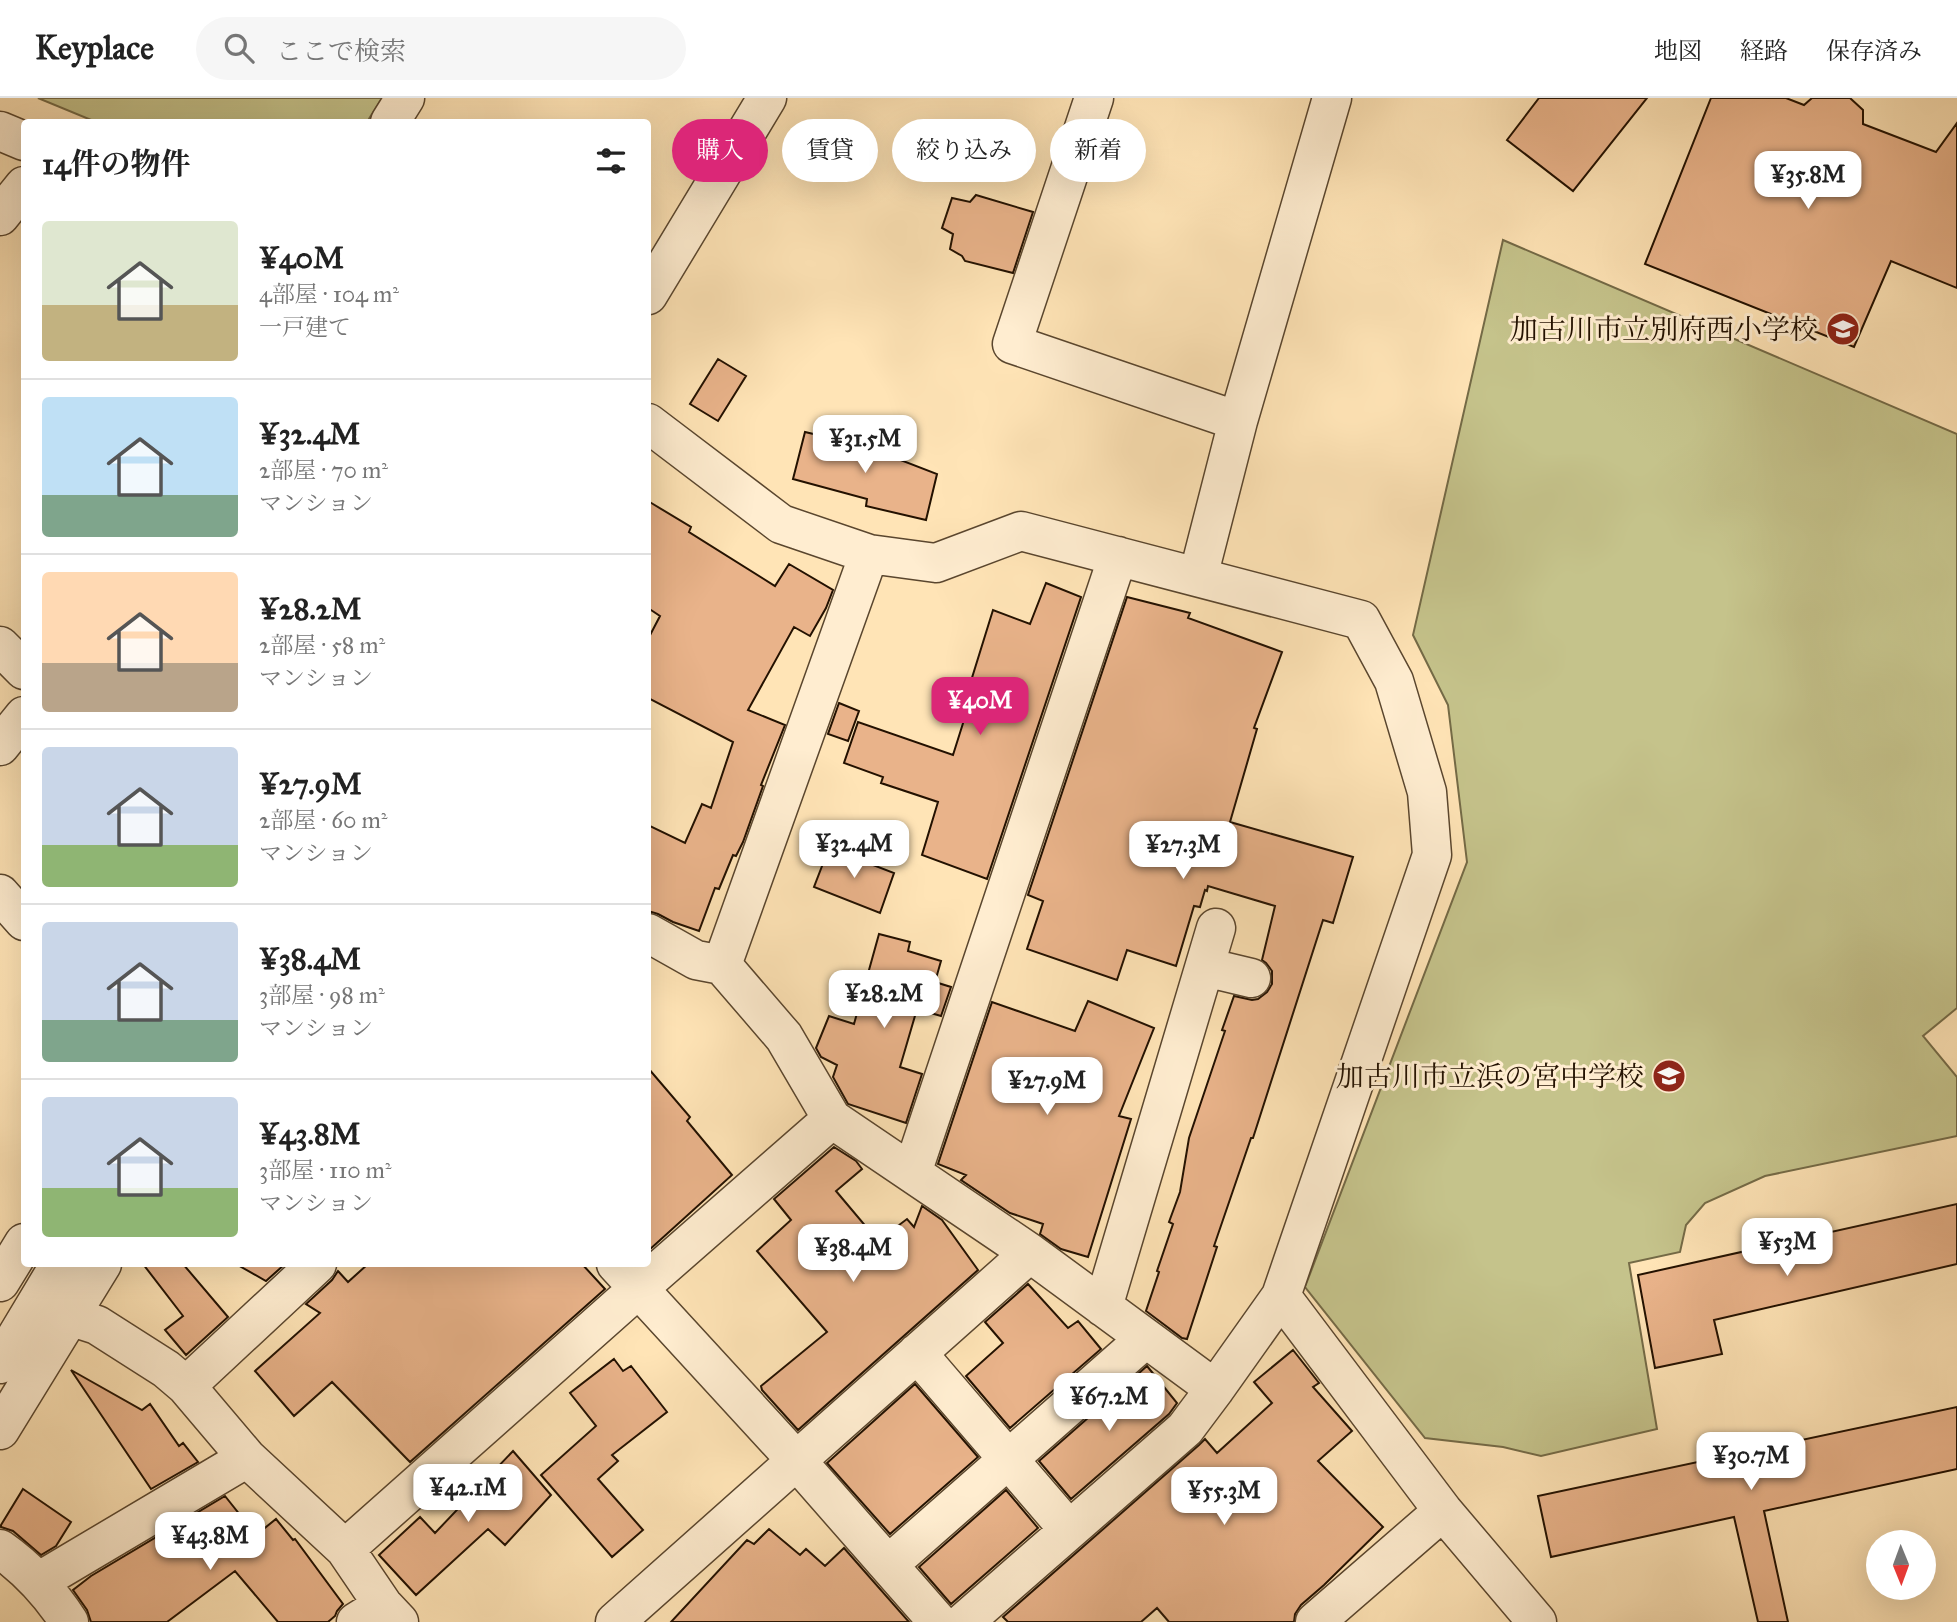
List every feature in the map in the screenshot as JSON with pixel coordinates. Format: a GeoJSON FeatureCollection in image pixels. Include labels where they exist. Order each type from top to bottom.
{"type":"FeatureCollection","features":[{"type":"Feature","properties":{"kind":"street"},"geometry":{"type":"LineString","coordinates":[[392,119],[405,98]]}},
{"type":"Feature","properties":{"kind":"street"},"geometry":{"type":"LineString","coordinates":[[651,290],[767,98]]}},
{"type":"Feature","properties":{"kind":"street"},"geometry":{"type":"LineString","coordinates":[[1094,98],[1012,344],[1238,421]]}},
{"type":"Feature","properties":{"kind":"street"},"geometry":{"type":"LineString","coordinates":[[1198,577],[1238,421],[1332,98]]}},
{"type":"Feature","properties":{"kind":"street"},"geometry":{"type":"LineString","coordinates":[[0,131],[21,141]]}},
{"type":"Feature","properties":{"kind":"street"},"geometry":{"type":"LineString","coordinates":[[0,216],[21,190]]}},
{"type":"Feature","properties":{"kind":"street"},"geometry":{"type":"LineString","coordinates":[[651,425],[780,524],[869,554],[936,563],[1021,531],[1361,620],[1394,681],[1427,792],[1432,855],[1281,1296],[1185,1429],[964,1622]]}},
{"type":"Feature","properties":{"kind":"street"},"geometry":{"type":"LineString","coordinates":[[722,965],[869,554]]}},
{"type":"Feature","properties":{"kind":"street"},"geometry":{"type":"LineString","coordinates":[[912,1173],[1118,556]]}},
{"type":"Feature","properties":{"kind":"street"},"geometry":{"type":"LineString","coordinates":[[0,646],[21,667]]}},
{"type":"Feature","properties":{"kind":"street"},"geometry":{"type":"LineString","coordinates":[[0,746],[21,720]]}},
{"type":"Feature","properties":{"kind":"street"},"geometry":{"type":"LineString","coordinates":[[0,894],[21,918]]}},
{"type":"Feature","properties":{"kind":"street"},"geometry":{"type":"LineString","coordinates":[[1103,1307],[1216,928]]}},
{"type":"Feature","properties":{"kind":"street"},"geometry":{"type":"LineString","coordinates":[[655,948],[722,965],[784,1037],[832,1119],[1030,1253],[1215,1390]]}},
{"type":"Feature","properties":{"kind":"street"},"geometry":{"type":"LineString","coordinates":[[1205,967],[1251,978]]}},
{"type":"Feature","properties":{"kind":"street"},"geometry":{"type":"LineString","coordinates":[[651,1257],[832,1119]]}},
{"type":"Feature","properties":{"kind":"street"},"geometry":{"type":"LineString","coordinates":[[1,1277],[21,1247]]}},
{"type":"Feature","properties":{"kind":"street"},"geometry":{"type":"LineString","coordinates":[[615,1622],[1030,1253]]}},
{"type":"Feature","properties":{"kind":"street"},"geometry":{"type":"LineString","coordinates":[[0,1364],[58,1267]]}},
{"type":"Feature","properties":{"kind":"street"},"geometry":{"type":"LineString","coordinates":[[0,1430],[100,1267]]}},
{"type":"Feature","properties":{"kind":"street"},"geometry":{"type":"LineString","coordinates":[[186,1385],[314,1267]]}},
{"type":"Feature","properties":{"kind":"street"},"geometry":{"type":"LineString","coordinates":[[345,1549],[627,1275],[796,1460],[938,1622]]}},
{"type":"Feature","properties":{"kind":"street"},"geometry":{"type":"LineString","coordinates":[[1281,1296],[1443,1511],[1537,1622]]}},
{"type":"Feature","properties":{"kind":"street"},"geometry":{"type":"LineString","coordinates":[[69,1316],[97,1325],[166,1368],[186,1385],[247,1458],[345,1549],[379,1616]]}},
{"type":"Feature","properties":{"kind":"street"},"geometry":{"type":"LineString","coordinates":[[888,1565],[1145,1339]]}},
{"type":"Feature","properties":{"kind":"street"},"geometry":{"type":"LineString","coordinates":[[917,1353],[1069,1530]]}},
{"type":"Feature","properties":{"kind":"street"},"geometry":{"type":"LineString","coordinates":[[38,1583],[247,1458]]}},
{"type":"Feature","properties":{"kind":"street"},"geometry":{"type":"LineString","coordinates":[[1315,1622],[1443,1511]]}},
{"type":"Feature","properties":{"kind":"street"},"geometry":{"type":"LineString","coordinates":[[0,1549],[15,1559],[38,1583],[69,1622]]}},
{"type":"Feature","properties":{"kind":"shaded area"},"geometry":{"type":"Polygon","coordinates":[[[38,98],[382,98],[369,119],[89,119],[38,98]]]}},
{"type":"Feature","properties":{"kind":"shaded area","name":"加古川市立浜の宮中学校"},"geometry":{"type":"Polygon","coordinates":[[[1503,240],[1957,434],[1957,1008],[1923,1036],[1957,1077],[1957,1136],[1765,1176],[1705,1203],[1686,1225],[1680,1252],[1629,1263],[1657,1429],[1541,1456],[1503,1447],[1425,1438],[1305,1287],[1467,862],[1448,705],[1413,635],[1503,240]]]}},
{"type":"Feature","properties":{"kind":"building"},"geometry":{"type":"Polygon","coordinates":[[[1539,98],[1647,98],[1573,191],[1507,140],[1539,98]]]}},
{"type":"Feature","properties":{"kind":"building"},"geometry":{"type":"Polygon","coordinates":[[[1711,98],[1786,98],[1804,105],[1812,98],[1850,98],[1863,110],[1863,124],[1936,152],[1957,123],[1957,288],[1891,261],[1854,347],[1645,264],[1711,98]]]}},
{"type":"Feature","properties":{"kind":"building"},"geometry":{"type":"Polygon","coordinates":[[[976,195],[1033,212],[1013,273],[965,261],[950,249],[953,234],[942,228],[952,198],[970,202],[976,195]]]}},
{"type":"Feature","properties":{"kind":"building"},"geometry":{"type":"Polygon","coordinates":[[[718,359],[746,376],[718,421],[690,404],[718,359]]]}},
{"type":"Feature","properties":{"kind":"building"},"geometry":{"type":"Polygon","coordinates":[[[823,430],[937,474],[926,520],[866,506],[867,499],[793,479],[805,432],[822,436],[823,430]]]}},
{"type":"Feature","properties":{"kind":"building"},"geometry":{"type":"Polygon","coordinates":[[[651,503],[691,527],[689,532],[775,586],[789,564],[833,590],[810,636],[794,627],[748,710],[785,725],[761,785],[763,786],[743,842],[736,856],[733,855],[719,889],[715,888],[699,931],[651,912],[651,826],[685,843],[702,804],[711,808],[733,742],[651,700],[651,633],[660,616],[651,610],[651,503]]]}},
{"type":"Feature","properties":{"kind":"building"},"geometry":{"type":"Polygon","coordinates":[[[1046,583],[1081,597],[987,879],[922,855],[938,802],[881,783],[883,777],[844,763],[858,722],[953,755],[976,682],[971,681],[993,610],[1030,624],[1046,583]]]}},
{"type":"Feature","properties":{"kind":"building"},"geometry":{"type":"Polygon","coordinates":[[[1127,597],[1190,613],[1188,618],[1282,652],[1254,728],[1257,729],[1230,822],[1353,857],[1333,923],[1323,920],[1253,1138],[1214,1246],[1217,1247],[1187,1339],[1146,1311],[1173,1224],[1169,1222],[1180,1192],[1189,1138],[1234,996],[1258,999],[1272,984],[1272,971],[1262,960],[1275,906],[1208,886],[1200,907],[1194,906],[1176,966],[1127,950],[1117,980],[1027,949],[1043,901],[1028,895],[1127,597]]]}},
{"type":"Feature","properties":{"kind":"building"},"geometry":{"type":"Polygon","coordinates":[[[839,703],[859,711],[848,741],[828,734],[839,703]]]}},
{"type":"Feature","properties":{"kind":"building"},"geometry":{"type":"Polygon","coordinates":[[[829,848],[894,873],[880,913],[814,887],[829,848]]]}},
{"type":"Feature","properties":{"kind":"building"},"geometry":{"type":"Polygon","coordinates":[[[879,934],[910,942],[908,951],[941,961],[935,982],[951,987],[941,1016],[917,1009],[900,1067],[922,1074],[906,1123],[848,1104],[833,1077],[837,1065],[821,1057],[816,1048],[829,1016],[854,1024],[879,934]]]}},
{"type":"Feature","properties":{"kind":"building"},"geometry":{"type":"Polygon","coordinates":[[[1088,1001],[1154,1028],[1119,1116],[1131,1119],[1088,1257],[1061,1249],[1040,1234],[1043,1224],[1010,1213],[961,1180],[966,1175],[938,1164],[992,1002],[1075,1031],[1088,1001]]]}},
{"type":"Feature","properties":{"kind":"building"},"geometry":{"type":"Polygon","coordinates":[[[651,1072],[690,1117],[687,1121],[732,1175],[651,1248],[651,1072]]]}},
{"type":"Feature","properties":{"kind":"building"},"geometry":{"type":"Polygon","coordinates":[[[834,1147],[856,1161],[862,1169],[836,1191],[878,1241],[907,1219],[914,1227],[922,1206],[942,1220],[978,1270],[798,1430],[761,1386],[827,1332],[757,1251],[791,1220],[774,1199],[834,1147]]]}},
{"type":"Feature","properties":{"kind":"building"},"geometry":{"type":"Polygon","coordinates":[[[1957,1204],[1957,1264],[1714,1320],[1722,1354],[1655,1368],[1638,1275],[1957,1204]]]}},
{"type":"Feature","properties":{"kind":"building"},"geometry":{"type":"Polygon","coordinates":[[[145,1267],[186,1267],[228,1317],[186,1355],[165,1330],[183,1316],[145,1267]]]}},
{"type":"Feature","properties":{"kind":"building"},"geometry":{"type":"Polygon","coordinates":[[[241,1267],[282,1267],[266,1281],[241,1267]]]}},
{"type":"Feature","properties":{"kind":"building"},"geometry":{"type":"Polygon","coordinates":[[[365,1267],[585,1267],[605,1289],[410,1462],[332,1382],[294,1416],[255,1371],[320,1313],[306,1304],[338,1271],[348,1282],[365,1267]]]}},
{"type":"Feature","properties":{"kind":"building"},"geometry":{"type":"Polygon","coordinates":[[[1028,1284],[1068,1328],[1078,1321],[1101,1349],[1010,1428],[966,1376],[1003,1343],[985,1322],[1028,1284]]]}},
{"type":"Feature","properties":{"kind":"building"},"geometry":{"type":"Polygon","coordinates":[[[1293,1350],[1319,1383],[1313,1387],[1352,1431],[1318,1461],[1383,1527],[1301,1605],[1295,1614],[1294,1622],[1169,1622],[1157,1608],[1141,1622],[1008,1622],[1003,1617],[1205,1439],[1217,1453],[1272,1403],[1254,1382],[1293,1350]]]}},
{"type":"Feature","properties":{"kind":"building"},"geometry":{"type":"Polygon","coordinates":[[[614,1359],[623,1371],[631,1366],[667,1412],[612,1455],[618,1461],[598,1479],[643,1530],[612,1557],[541,1475],[596,1426],[570,1393],[614,1359]]]}},
{"type":"Feature","properties":{"kind":"building"},"geometry":{"type":"Polygon","coordinates":[[[1147,1366],[1177,1403],[1169,1414],[1071,1499],[1039,1461],[1147,1366]]]}},
{"type":"Feature","properties":{"kind":"building"},"geometry":{"type":"Polygon","coordinates":[[[71,1370],[142,1410],[150,1404],[179,1446],[183,1443],[198,1462],[151,1489],[71,1370]]]}},
{"type":"Feature","properties":{"kind":"building"},"geometry":{"type":"Polygon","coordinates":[[[915,1384],[978,1457],[890,1534],[827,1463],[915,1384]]]}},
{"type":"Feature","properties":{"kind":"building"},"geometry":{"type":"Polygon","coordinates":[[[1957,1407],[1957,1469],[1764,1511],[1788,1622],[1758,1622],[1734,1517],[1551,1557],[1538,1496],[1957,1407]]]}},
{"type":"Feature","properties":{"kind":"building"},"geometry":{"type":"Polygon","coordinates":[[[513,1451],[551,1495],[505,1545],[488,1529],[416,1595],[379,1555],[420,1517],[435,1533],[513,1451]]]}},
{"type":"Feature","properties":{"kind":"building"},"geometry":{"type":"Polygon","coordinates":[[[23,1489],[71,1522],[56,1546],[41,1555],[13,1531],[1,1527],[23,1489]]]}},
{"type":"Feature","properties":{"kind":"building"},"geometry":{"type":"Polygon","coordinates":[[[1006,1490],[1038,1528],[951,1604],[919,1567],[1006,1490]]]}},
{"type":"Feature","properties":{"kind":"building"},"geometry":{"type":"Polygon","coordinates":[[[225,1496],[256,1535],[276,1519],[293,1540],[295,1539],[343,1604],[335,1616],[328,1622],[278,1622],[235,1571],[167,1622],[91,1622],[87,1610],[73,1590],[91,1576],[225,1496]]]}},
{"type":"Feature","properties":{"kind":"building"},"geometry":{"type":"Polygon","coordinates":[[[769,1529],[800,1555],[806,1549],[825,1566],[844,1548],[909,1622],[671,1622],[747,1540],[754,1544],[769,1529]]]}},
{"type":"Feature","properties":{"kind":"place","name":"加古川市立別府西小学校"},"geometry":{"type":"Point","coordinates":[1843,329]}},
{"type":"Feature","properties":{"kind":"place","name":"加古川市立浜の宮中学校"},"geometry":{"type":"Point","coordinates":[1669,1076]}}]}
